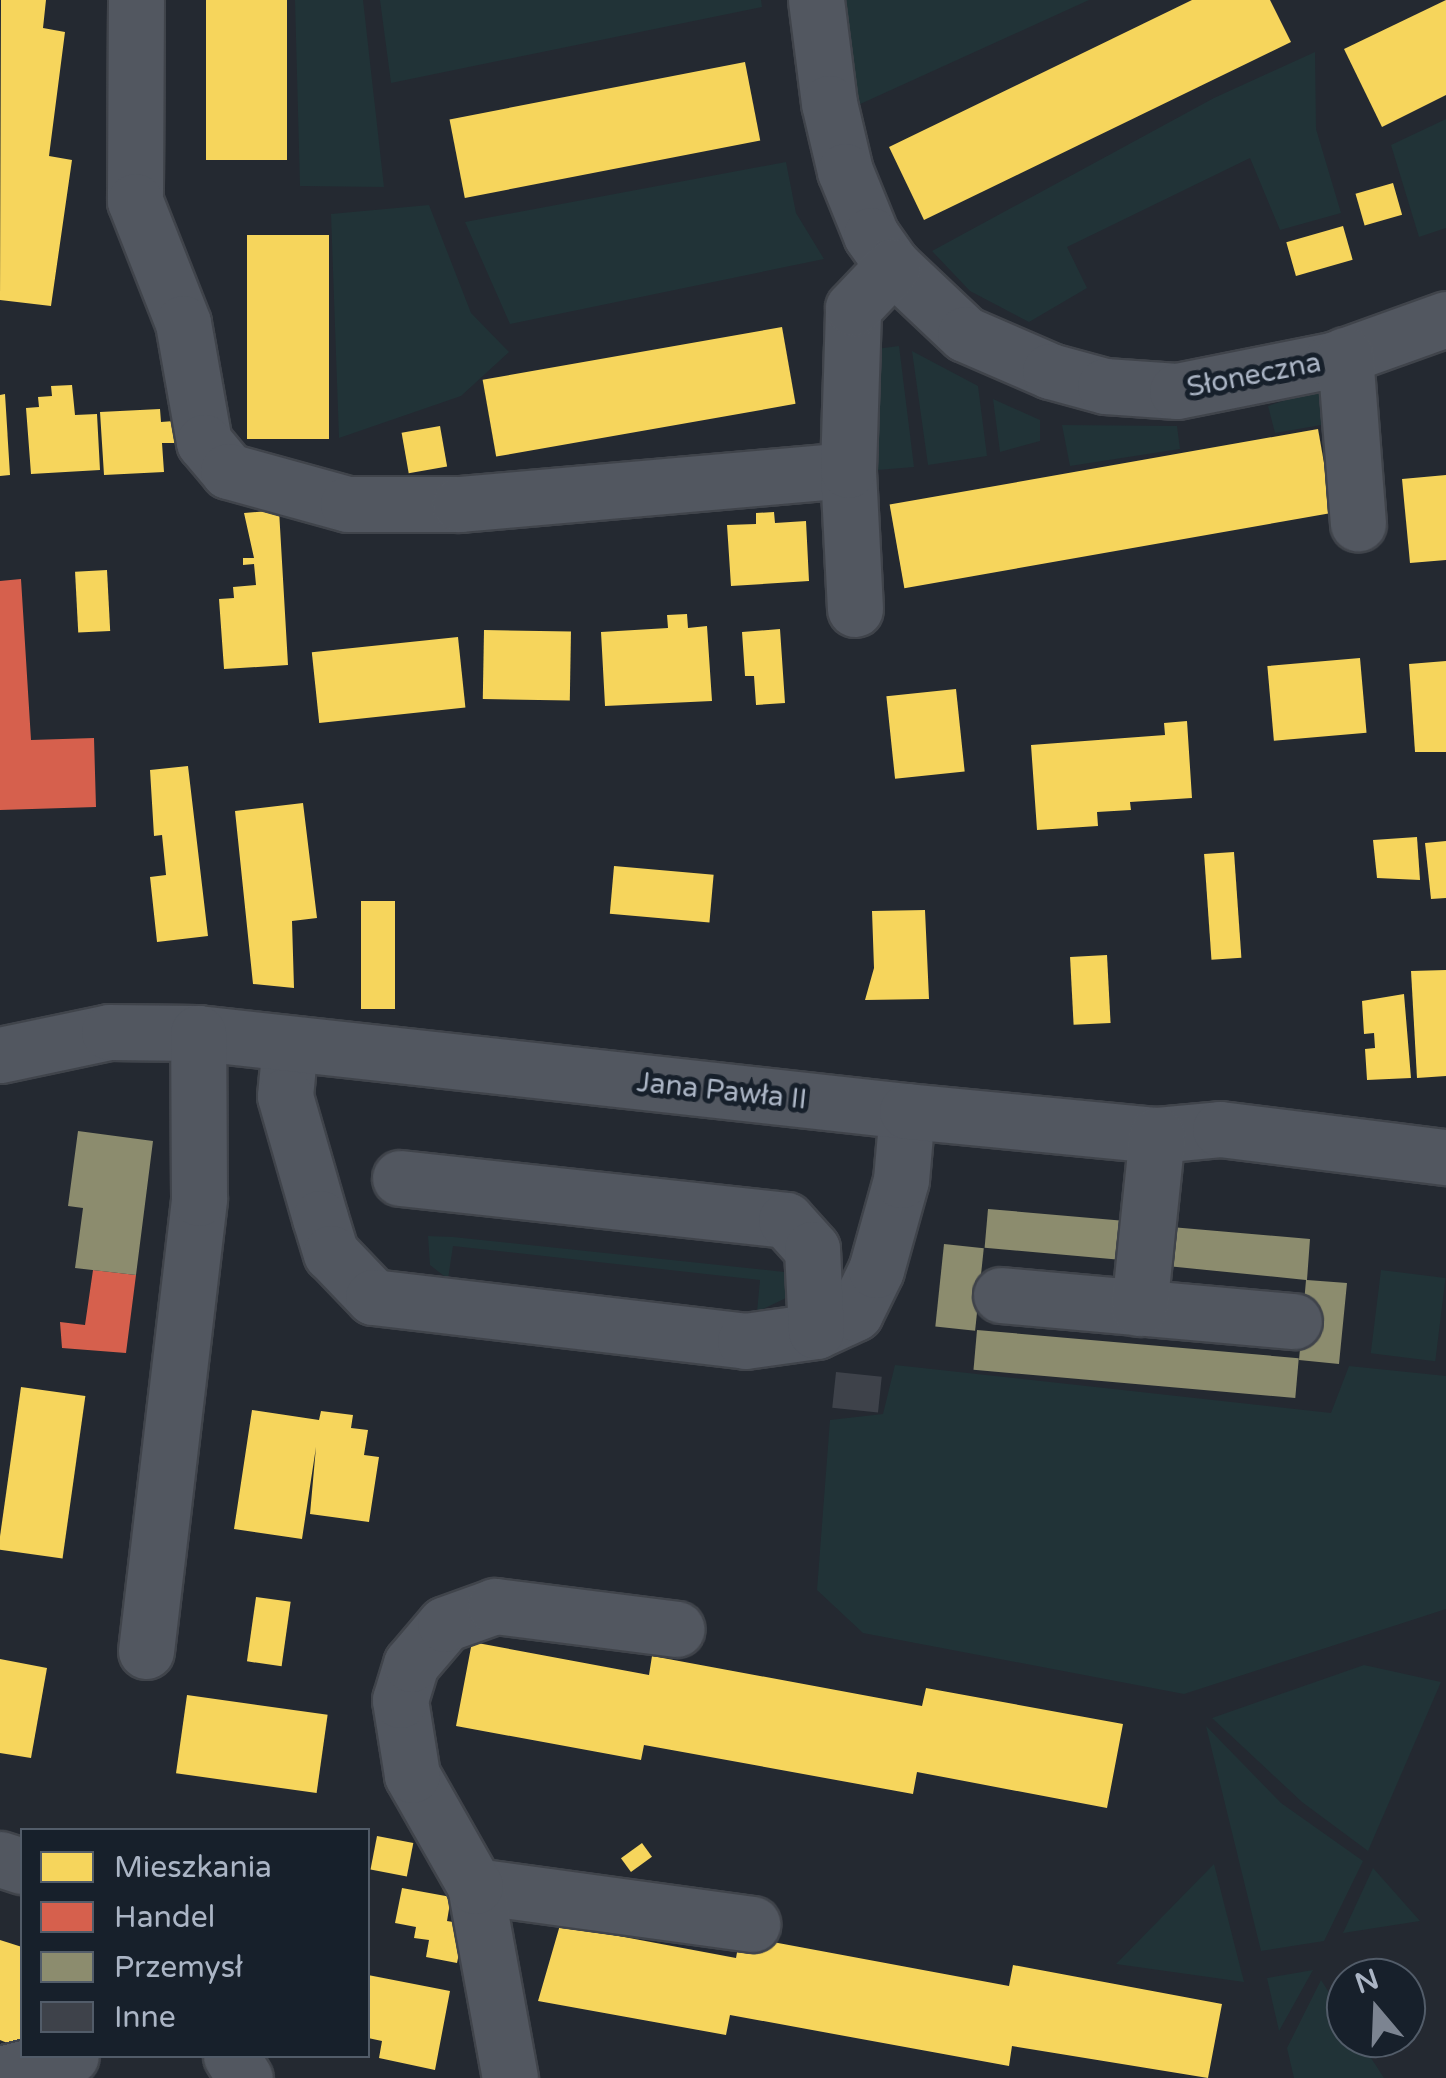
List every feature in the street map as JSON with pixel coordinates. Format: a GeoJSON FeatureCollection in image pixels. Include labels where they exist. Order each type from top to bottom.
{"type":"FeatureCollection","features":[{"type":"Feature","properties":{"kind":"street"},"geometry":{"type":"LineString","coordinates":[[136,0],[135,201],[186,335],[204,442],[228,471],[348,504],[460,504],[848,470]]}},
{"type":"Feature","properties":{"kind":"street","name":"Słoneczna"},"geometry":{"type":"LineString","coordinates":[[816,0],[845,171],[872,236],[893,266],[965,334],[1050,372],[1105,386],[1177,391],[1345,355],[1446,319]]}},
{"type":"Feature","properties":{"kind":"street"},"geometry":{"type":"LineString","coordinates":[[855,610],[848,470],[854,308],[893,266]]}},
{"type":"Feature","properties":{"kind":"street"},"geometry":{"type":"LineString","coordinates":[[1345,355],[1358,524]]}},
{"type":"Feature","properties":{"kind":"street","name":"Jana Pawła II"},"geometry":{"type":"LineString","coordinates":[[0,1056],[109,1032],[198,1032],[907,1111],[1157,1135],[1220,1128],[1446,1157]]}},
{"type":"Feature","properties":{"kind":"street"},"geometry":{"type":"LineString","coordinates":[[146,1651],[199,1198],[198,1032]]}},
{"type":"Feature","properties":{"kind":"street"},"geometry":{"type":"LineString","coordinates":[[290,1044],[284,1096],[325,1236],[352,1282],[373,1298],[745,1341],[816,1331],[855,1314],[876,1270],[901,1180],[907,1111]]}},
{"type":"Feature","properties":{"kind":"street"},"geometry":{"type":"LineString","coordinates":[[1139,1308],[1157,1135]]}},
{"type":"Feature","properties":{"kind":"street"},"geometry":{"type":"LineString","coordinates":[[400,1178],[786,1220],[812,1248],[816,1331]]}},
{"type":"Feature","properties":{"kind":"street"},"geometry":{"type":"LineString","coordinates":[[1000,1295],[1294,1321]]}},
{"type":"Feature","properties":{"kind":"street"},"geometry":{"type":"LineString","coordinates":[[510,2078],[475,1886],[412,1774],[400,1700],[411,1664],[445,1624],[495,1606],[677,1629]]}},
{"type":"Feature","properties":{"kind":"street"},"geometry":{"type":"LineString","coordinates":[[475,1886],[752,1924]]}},
{"type":"Feature","properties":{"kind":"street"},"geometry":{"type":"LineString","coordinates":[[0,2074],[62,2058]]}},
{"type":"Feature","properties":{"kind":"shaded area"},"geometry":{"type":"Polygon","coordinates":[[[295,0],[363,0],[384,187],[300,186],[295,0]]]}},
{"type":"Feature","properties":{"kind":"shaded area"},"geometry":{"type":"Polygon","coordinates":[[[380,0],[761,0],[762,7],[391,83],[380,0]]]}},
{"type":"Feature","properties":{"kind":"shaded area"},"geometry":{"type":"Polygon","coordinates":[[[846,0],[1089,0],[858,105],[846,0]]]}},
{"type":"Feature","properties":{"kind":"shaded area"},"geometry":{"type":"Polygon","coordinates":[[[1315,52],[1316,129],[1341,213],[1280,230],[1250,158],[1067,247],[1087,288],[1029,322],[970,291],[932,251],[1214,98],[1315,52]]]}},
{"type":"Feature","properties":{"kind":"shaded area"},"geometry":{"type":"Polygon","coordinates":[[[1446,119],[1446,228],[1419,237],[1391,145],[1446,119]]]}},
{"type":"Feature","properties":{"kind":"shaded area"},"geometry":{"type":"Polygon","coordinates":[[[786,162],[796,213],[824,259],[510,324],[465,222],[786,162]]]}},
{"type":"Feature","properties":{"kind":"shaded area"},"geometry":{"type":"Polygon","coordinates":[[[429,205],[471,313],[509,352],[461,396],[339,438],[331,214],[429,205]]]}},
{"type":"Feature","properties":{"kind":"shaded area"},"geometry":{"type":"Polygon","coordinates":[[[899,346],[914,467],[865,471],[868,350],[899,346]]]}},
{"type":"Feature","properties":{"kind":"shaded area"},"geometry":{"type":"Polygon","coordinates":[[[912,351],[978,386],[987,456],[928,465],[912,351]]]}},
{"type":"Feature","properties":{"kind":"shaded area"},"geometry":{"type":"Polygon","coordinates":[[[1332,385],[1333,423],[1275,433],[1268,406],[1332,385]]]}},
{"type":"Feature","properties":{"kind":"shaded area"},"geometry":{"type":"Polygon","coordinates":[[[993,399],[1040,420],[1040,441],[1000,452],[993,399]]]}},
{"type":"Feature","properties":{"kind":"shaded area"},"geometry":{"type":"Polygon","coordinates":[[[1062,425],[1177,426],[1180,449],[1070,466],[1062,425]]]}},
{"type":"Feature","properties":{"kind":"shaded area"},"geometry":{"type":"Polygon","coordinates":[[[428,1236],[794,1273],[786,1298],[757,1312],[760,1280],[453,1246],[448,1279],[430,1265],[428,1236]]]}},
{"type":"Feature","properties":{"kind":"shaded area"},"geometry":{"type":"Polygon","coordinates":[[[1381,1270],[1446,1278],[1435,1361],[1371,1353],[1381,1270]]]}},
{"type":"Feature","properties":{"kind":"shaded area"},"geometry":{"type":"Polygon","coordinates":[[[895,1365],[1331,1413],[1349,1366],[1446,1376],[1446,1609],[1184,1694],[863,1633],[817,1590],[830,1420],[883,1414],[895,1365]]]}},
{"type":"Feature","properties":{"kind":"shaded area"},"geometry":{"type":"Polygon","coordinates":[[[1364,1665],[1441,1682],[1368,1851],[1302,1802],[1212,1718],[1364,1665]]]}},
{"type":"Feature","properties":{"kind":"shaded area"},"geometry":{"type":"Polygon","coordinates":[[[1206,1726],[1281,1803],[1363,1861],[1324,1941],[1261,1951],[1206,1726]]]}},
{"type":"Feature","properties":{"kind":"shaded area"},"geometry":{"type":"Polygon","coordinates":[[[1214,1864],[1244,1982],[1116,1964],[1214,1864]]]}},
{"type":"Feature","properties":{"kind":"shaded area"},"geometry":{"type":"Polygon","coordinates":[[[1373,1868],[1420,1921],[1343,1933],[1373,1868]]]}},
{"type":"Feature","properties":{"kind":"shaded area"},"geometry":{"type":"Polygon","coordinates":[[[1313,1970],[1279,2031],[1267,1978],[1313,1970]]]}},
{"type":"Feature","properties":{"kind":"shaded area"},"geometry":{"type":"Polygon","coordinates":[[[1321,1980],[1326,1988],[1326,2058],[1371,2058],[1384,2078],[1294,2078],[1287,2048],[1321,1980]]]}},
{"type":"Feature","properties":{"kind":"building: Mieszkania"},"geometry":{"type":"Polygon","coordinates":[[[1,0],[46,0],[43,28],[65,32],[49,156],[72,160],[51,306],[0,300],[1,0]]]}},
{"type":"Feature","properties":{"kind":"building: Mieszkania"},"geometry":{"type":"Polygon","coordinates":[[[206,0],[287,0],[287,160],[206,160],[206,0]]]}},
{"type":"Feature","properties":{"kind":"building: Mieszkania"},"geometry":{"type":"Polygon","coordinates":[[[1192,0],[1270,0],[1291,42],[924,220],[889,147],[1192,0]]]}},
{"type":"Feature","properties":{"kind":"building: Mieszkania"},"geometry":{"type":"Polygon","coordinates":[[[1446,0],[1446,95],[1382,127],[1344,49],[1446,0]]]}},
{"type":"Feature","properties":{"kind":"building: Mieszkania"},"geometry":{"type":"Polygon","coordinates":[[[745,62],[760,141],[465,198],[450,119],[745,62]]]}},
{"type":"Feature","properties":{"kind":"building: Mieszkania"},"geometry":{"type":"Polygon","coordinates":[[[1393,183],[1402,215],[1365,225],[1356,194],[1393,183]]]}},
{"type":"Feature","properties":{"kind":"building: Mieszkania"},"geometry":{"type":"Polygon","coordinates":[[[1343,226],[1353,260],[1296,276],[1286,242],[1343,226]]]}},
{"type":"Feature","properties":{"kind":"building: Mieszkania"},"geometry":{"type":"Polygon","coordinates":[[[247,235],[329,235],[329,439],[247,439],[247,235]]]}},
{"type":"Feature","properties":{"kind":"building: Mieszkania"},"geometry":{"type":"Polygon","coordinates":[[[782,327],[796,404],[496,457],[483,380],[782,327]]]}},
{"type":"Feature","properties":{"kind":"building: Mieszkania"},"geometry":{"type":"Polygon","coordinates":[[[72,385],[75,415],[97,414],[100,470],[31,474],[26,408],[39,407],[38,397],[52,396],[51,386],[72,385]]]}},
{"type":"Feature","properties":{"kind":"building: Mieszkania"},"geometry":{"type":"Polygon","coordinates":[[[5,394],[10,475],[0,476],[0,395],[5,394]]]}},
{"type":"Feature","properties":{"kind":"building: Mieszkania"},"geometry":{"type":"Polygon","coordinates":[[[160,409],[161,422],[174,421],[176,443],[162,443],[164,472],[104,475],[100,412],[160,409]]]}},
{"type":"Feature","properties":{"kind":"building: Mieszkania"},"geometry":{"type":"Polygon","coordinates":[[[440,426],[447,466],[409,473],[402,433],[440,426]]]}},
{"type":"Feature","properties":{"kind":"building: Mieszkania"},"geometry":{"type":"Polygon","coordinates":[[[1318,429],[1333,513],[904,588],[890,505],[1318,429]]]}},
{"type":"Feature","properties":{"kind":"building: Mieszkania"},"geometry":{"type":"Polygon","coordinates":[[[1446,475],[1446,560],[1410,563],[1402,479],[1446,475]]]}},
{"type":"Feature","properties":{"kind":"building: Mieszkania"},"geometry":{"type":"Polygon","coordinates":[[[279,510],[288,665],[224,669],[219,599],[234,598],[233,587],[256,585],[254,564],[243,565],[243,558],[254,558],[244,513],[279,510]]]}},
{"type":"Feature","properties":{"kind":"building: Mieszkania"},"geometry":{"type":"Polygon","coordinates":[[[774,512],[775,523],[806,521],[809,581],[731,586],[727,525],[756,524],[756,513],[774,512]]]}},
{"type":"Feature","properties":{"kind":"building: Mieszkania"},"geometry":{"type":"Polygon","coordinates":[[[107,570],[110,631],[78,633],[75,572],[107,570]]]}},
{"type":"Feature","properties":{"kind":"building: Mieszkania"},"geometry":{"type":"Polygon","coordinates":[[[687,614],[688,628],[707,626],[712,701],[605,706],[601,632],[668,628],[667,615],[687,614]]]}},
{"type":"Feature","properties":{"kind":"building: Mieszkania"},"geometry":{"type":"Polygon","coordinates":[[[780,629],[785,703],[756,705],[754,676],[745,676],[742,632],[780,629]]]}},
{"type":"Feature","properties":{"kind":"building: Mieszkania"},"geometry":{"type":"Polygon","coordinates":[[[484,630],[571,632],[570,701],[483,699],[484,630]]]}},
{"type":"Feature","properties":{"kind":"building: Mieszkania"},"geometry":{"type":"Polygon","coordinates":[[[458,637],[465,708],[319,723],[312,652],[458,637]]]}},
{"type":"Feature","properties":{"kind":"building: Mieszkania"},"geometry":{"type":"Polygon","coordinates":[[[1360,658],[1367,733],[1274,741],[1267,666],[1360,658]]]}},
{"type":"Feature","properties":{"kind":"building: Mieszkania"},"geometry":{"type":"Polygon","coordinates":[[[1446,661],[1446,752],[1415,752],[1409,664],[1446,661]]]}},
{"type":"Feature","properties":{"kind":"building: Mieszkania"},"geometry":{"type":"Polygon","coordinates":[[[956,689],[965,772],[895,779],[886,696],[956,689]]]}},
{"type":"Feature","properties":{"kind":"building: Mieszkania"},"geometry":{"type":"Polygon","coordinates":[[[1187,721],[1192,798],[1130,802],[1131,810],[1097,812],[1098,826],[1037,830],[1031,745],[1165,735],[1164,723],[1187,721]]]}},
{"type":"Feature","properties":{"kind":"building: Mieszkania"},"geometry":{"type":"Polygon","coordinates":[[[188,766],[208,936],[157,942],[150,877],[166,875],[162,835],[154,836],[150,770],[188,766]]]}},
{"type":"Feature","properties":{"kind":"building: Mieszkania"},"geometry":{"type":"Polygon","coordinates":[[[303,803],[317,918],[292,921],[294,988],[253,984],[235,811],[303,803]]]}},
{"type":"Feature","properties":{"kind":"building: Mieszkania"},"geometry":{"type":"Polygon","coordinates":[[[1417,837],[1420,880],[1377,878],[1373,840],[1417,837]]]}},
{"type":"Feature","properties":{"kind":"building: Mieszkania"},"geometry":{"type":"Polygon","coordinates":[[[1446,841],[1446,898],[1431,899],[1425,843],[1446,841]]]}},
{"type":"Feature","properties":{"kind":"building: Mieszkania"},"geometry":{"type":"Polygon","coordinates":[[[1234,852],[1241,958],[1211,960],[1204,854],[1234,852]]]}},
{"type":"Feature","properties":{"kind":"building: Mieszkania"},"geometry":{"type":"Polygon","coordinates":[[[614,866],[714,875],[709,923],[610,914],[614,866]]]}},
{"type":"Feature","properties":{"kind":"building: Mieszkania"},"geometry":{"type":"Polygon","coordinates":[[[361,901],[395,901],[395,1009],[361,1009],[361,901]]]}},
{"type":"Feature","properties":{"kind":"building: Mieszkania"},"geometry":{"type":"Polygon","coordinates":[[[925,910],[929,999],[865,1000],[874,968],[872,911],[925,910]]]}},
{"type":"Feature","properties":{"kind":"building: Mieszkania"},"geometry":{"type":"Polygon","coordinates":[[[1107,955],[1111,1023],[1074,1025],[1070,957],[1107,955]]]}},
{"type":"Feature","properties":{"kind":"building: Mieszkania"},"geometry":{"type":"Polygon","coordinates":[[[1446,970],[1446,1076],[1417,1078],[1411,971],[1446,970]]]}},
{"type":"Feature","properties":{"kind":"building: Mieszkania"},"geometry":{"type":"Polygon","coordinates":[[[1404,994],[1411,1078],[1367,1080],[1365,1049],[1375,1048],[1374,1033],[1364,1034],[1362,1001],[1404,994]]]}},
{"type":"Feature","properties":{"kind":"building: Mieszkania"},"geometry":{"type":"Polygon","coordinates":[[[21,1387],[85,1396],[63,1558],[0,1550],[21,1387]]]}},
{"type":"Feature","properties":{"kind":"building: Mieszkania"},"geometry":{"type":"Polygon","coordinates":[[[252,1410],[319,1420],[321,1411],[353,1415],[351,1428],[368,1430],[364,1455],[379,1457],[369,1522],[310,1514],[316,1447],[302,1539],[234,1529],[252,1410]]]}},
{"type":"Feature","properties":{"kind":"building: Mieszkania"},"geometry":{"type":"Polygon","coordinates":[[[256,1597],[291,1602],[282,1666],[247,1661],[256,1597]]]}},
{"type":"Feature","properties":{"kind":"building: Mieszkania"},"geometry":{"type":"Polygon","coordinates":[[[472,1642],[649,1675],[652,1656],[922,1706],[926,1688],[1123,1724],[1107,1808],[917,1772],[913,1794],[644,1745],[641,1760],[456,1726],[472,1642]]]}},
{"type":"Feature","properties":{"kind":"building: Mieszkania"},"geometry":{"type":"Polygon","coordinates":[[[0,1659],[47,1668],[31,1758],[0,1753],[0,1659]]]}},
{"type":"Feature","properties":{"kind":"building: Mieszkania"},"geometry":{"type":"Polygon","coordinates":[[[187,1695],[328,1715],[317,1793],[176,1773],[187,1695]]]}},
{"type":"Feature","properties":{"kind":"building: Mieszkania"},"geometry":{"type":"Polygon","coordinates":[[[377,1836],[413,1843],[407,1876],[371,1869],[377,1836]]]}},
{"type":"Feature","properties":{"kind":"building: Mieszkania"},"geometry":{"type":"Polygon","coordinates":[[[642,1843],[652,1857],[631,1872],[621,1858],[642,1843]]]}},
{"type":"Feature","properties":{"kind":"building: Mieszkania"},"geometry":{"type":"Polygon","coordinates":[[[402,1888],[451,1897],[447,1921],[465,1924],[457,1963],[426,1957],[429,1940],[414,1938],[416,1927],[395,1923],[402,1888]]]}},
{"type":"Feature","properties":{"kind":"building: Mieszkania"},"geometry":{"type":"Polygon","coordinates":[[[560,1925],[736,1958],[740,1936],[1009,1986],[1013,1965],[1222,2004],[1208,2078],[1012,2046],[1009,2066],[730,2015],[726,2035],[538,2001],[560,1925]]]}},
{"type":"Feature","properties":{"kind":"building: Mieszkania"},"geometry":{"type":"Polygon","coordinates":[[[0,1940],[20,1946],[20,2048],[0,2040],[0,1940]]]}},
{"type":"Feature","properties":{"kind":"building: Mieszkania"},"geometry":{"type":"Polygon","coordinates":[[[370,1975],[450,1991],[435,2070],[379,2058],[382,2041],[370,2038],[370,1975]]]}},
{"type":"Feature","properties":{"kind":"building: Handel"},"geometry":{"type":"Polygon","coordinates":[[[21,579],[31,740],[94,738],[96,807],[0,810],[0,581],[21,579]]]}},
{"type":"Feature","properties":{"kind":"building: Handel"},"geometry":{"type":"Polygon","coordinates":[[[93,1270],[136,1275],[126,1353],[62,1348],[60,1322],[85,1325],[93,1270]]]}},
{"type":"Feature","properties":{"kind":"building: Przemysł"},"geometry":{"type":"Polygon","coordinates":[[[78,1131],[153,1141],[136,1275],[75,1268],[83,1208],[68,1206],[78,1131]]]}},
{"type":"Feature","properties":{"kind":"building: Przemysł"},"geometry":{"type":"Polygon","coordinates":[[[988,1209],[1128,1221],[1125,1260],[985,1248],[988,1209]]]}},
{"type":"Feature","properties":{"kind":"building: Przemysł"},"geometry":{"type":"Polygon","coordinates":[[[1171,1227],[1310,1239],[1307,1280],[1347,1283],[1339,1364],[1299,1360],[1306,1280],[1167,1266],[1171,1227]]]}},
{"type":"Feature","properties":{"kind":"building: Przemysł"},"geometry":{"type":"Polygon","coordinates":[[[944,1244],[984,1248],[975,1331],[935,1327],[944,1244]]]}},
{"type":"Feature","properties":{"kind":"building: Przemysł"},"geometry":{"type":"Polygon","coordinates":[[[977,1330],[1299,1358],[1295,1398],[974,1370],[977,1330]]]}},
{"type":"Feature","properties":{"kind":"building: Inne"},"geometry":{"type":"Polygon","coordinates":[[[836,1372],[882,1377],[878,1413],[832,1408],[836,1372]]]}}]}
